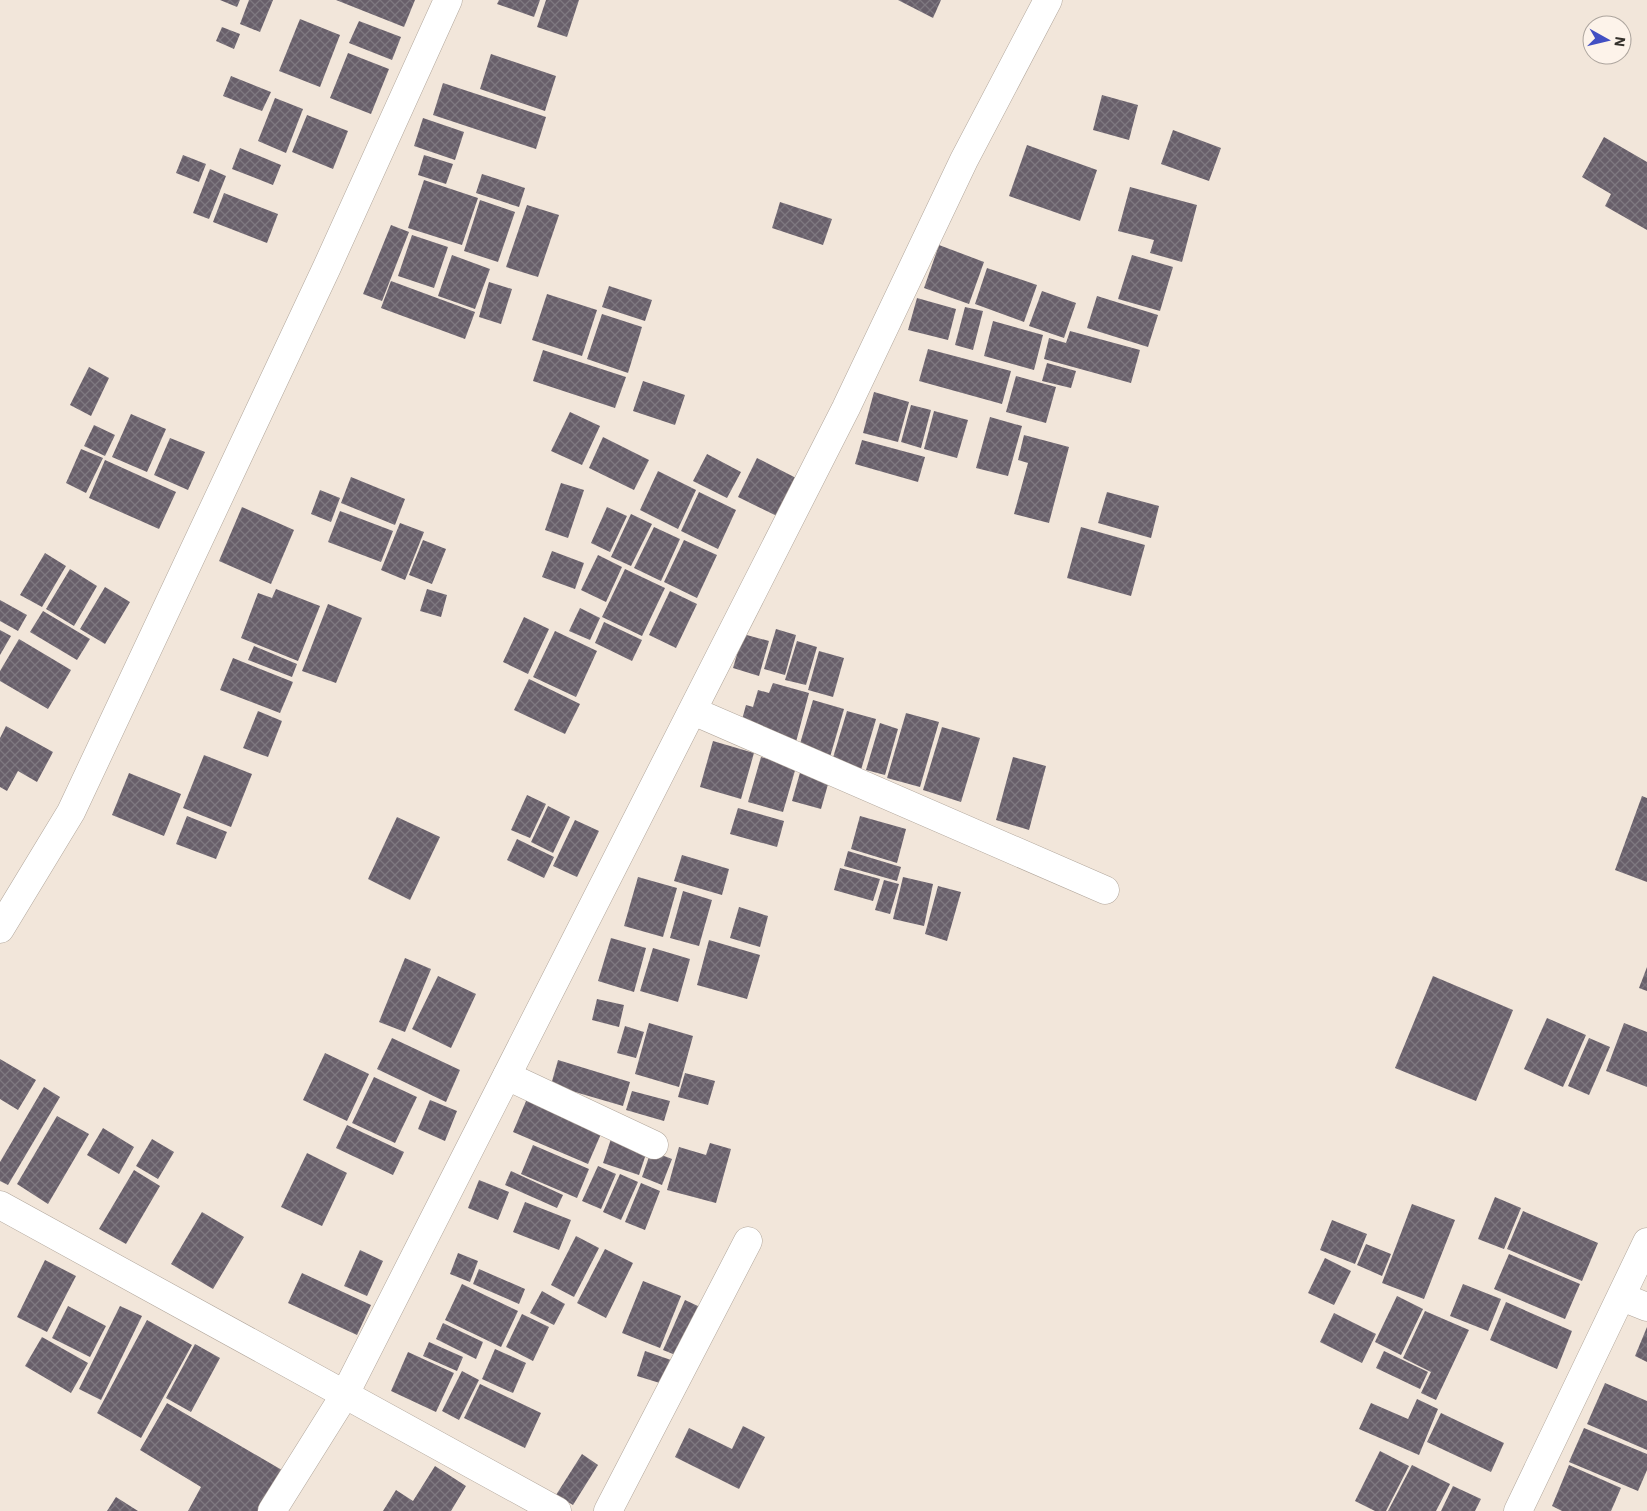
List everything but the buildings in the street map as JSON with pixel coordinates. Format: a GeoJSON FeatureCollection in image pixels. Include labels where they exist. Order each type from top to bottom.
{"type":"FeatureCollection","features":[{"type":"Feature","properties":{"kind":"street"},"geometry":{"type":"LineString","coordinates":[[0,930],[71,812],[327,268],[448,0]]}},
{"type":"Feature","properties":{"kind":"street"},"geometry":{"type":"LineString","coordinates":[[272,1511],[344,1396],[846,408],[964,160],[1048,0]]}},
{"type":"Feature","properties":{"kind":"street"},"geometry":{"type":"LineString","coordinates":[[693,711],[1106,890]]}},
{"type":"Feature","properties":{"kind":"street"},"geometry":{"type":"LineString","coordinates":[[507,1076],[654,1145]]}},
{"type":"Feature","properties":{"kind":"street"},"geometry":{"type":"LineString","coordinates":[[0,1205],[344,1396],[557,1511]]}},
{"type":"Feature","properties":{"kind":"street"},"geometry":{"type":"LineString","coordinates":[[608,1511],[748,1241]]}},
{"type":"Feature","properties":{"kind":"street"},"geometry":{"type":"LineString","coordinates":[[1518,1511],[1647,1242]]}},
{"type":"Feature","properties":{"kind":"street"},"geometry":{"type":"LineString","coordinates":[[1622,1297],[1647,1307]]}}]}
